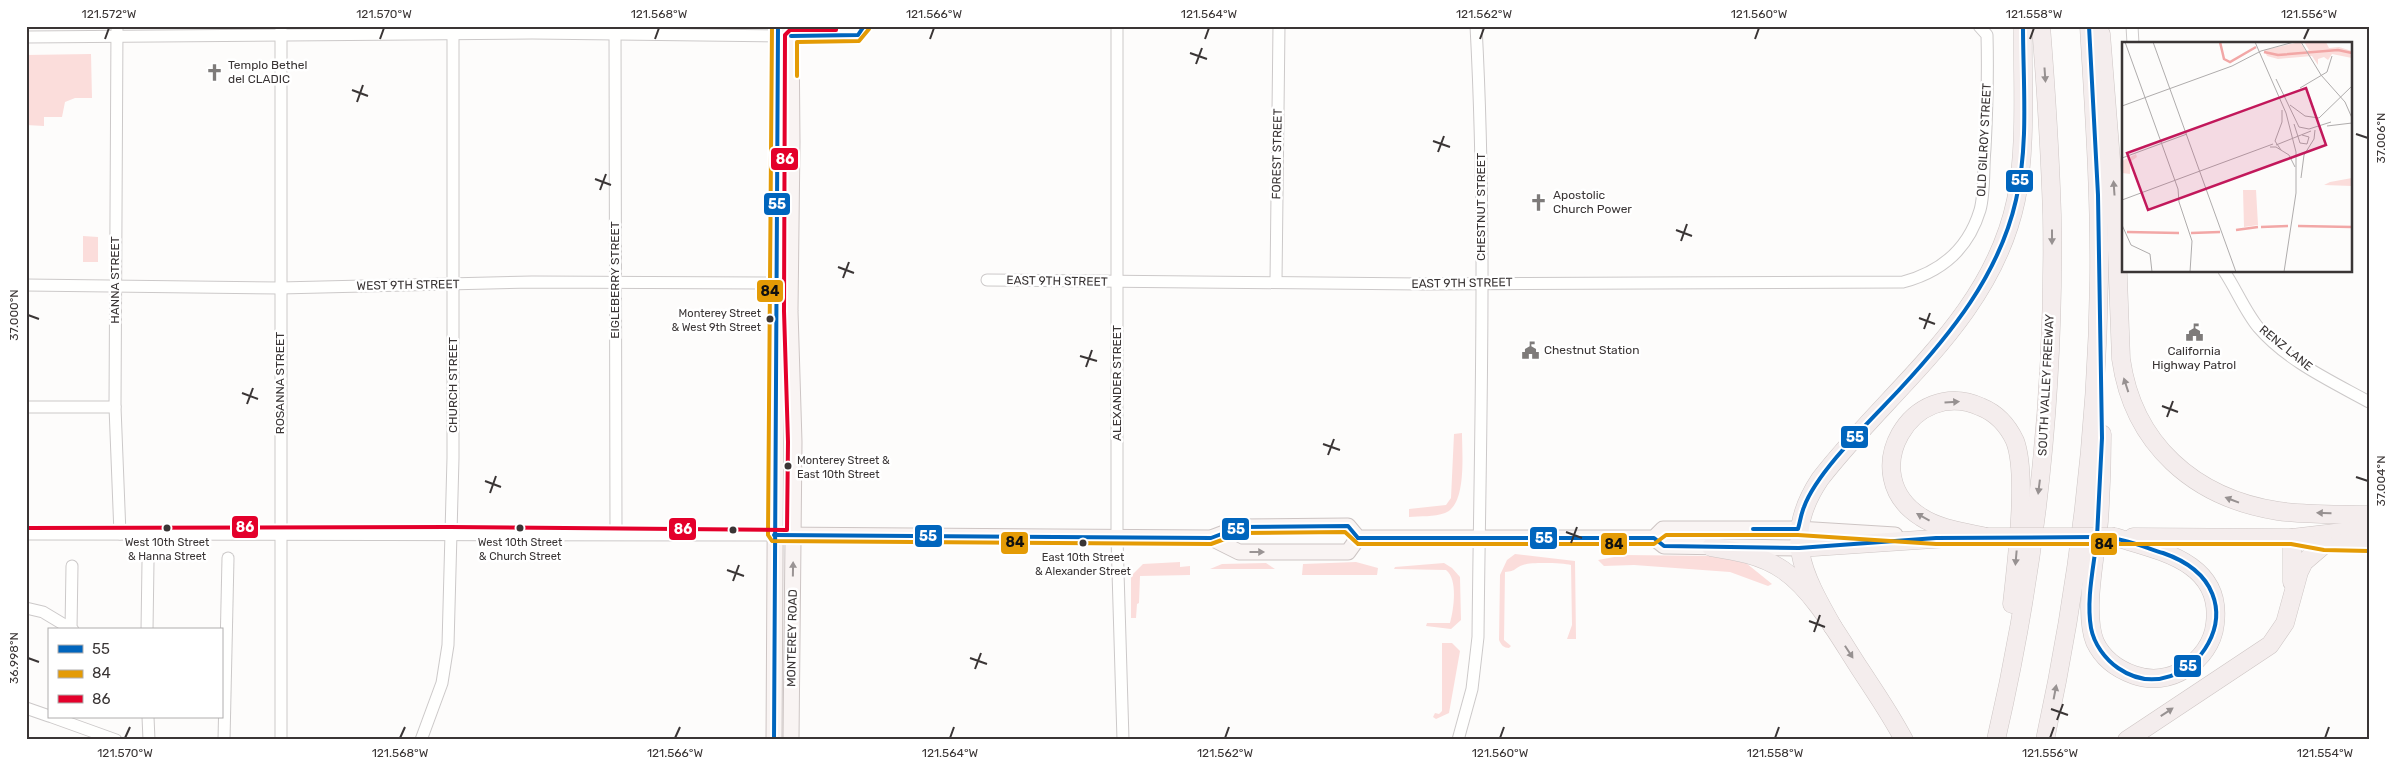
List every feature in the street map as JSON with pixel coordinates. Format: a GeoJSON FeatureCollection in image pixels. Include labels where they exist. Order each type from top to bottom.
{"type":"FeatureCollection","features":[{"type":"Feature","properties":{"kind":"highway"},"geometry":{"type":"LineString","coordinates":[[1832,626],[1810,582],[1799,548],[1798,529],[1804,506],[1820,479],[1946,338],[1972,304],[1993,269],[2007,234],[2019,184],[2023,26]]}},
{"type":"Feature","properties":{"kind":"highway","name":"SOUTH VALLEY FREEWAY"},"geometry":{"type":"LineString","coordinates":[[1995,740],[2017,640],[2030,556],[2041,471],[2048,386],[2052,216],[2042,26]]}},
{"type":"Feature","properties":{"kind":"highway"},"geometry":{"type":"LineString","coordinates":[[2089,26],[2097,161],[2102,462],[2099,520],[2090,604],[2091,628],[2101,652],[2110,662],[2123,671],[2152,679],[2181,672],[2203,654],[2215,630],[2217,614],[2210,587],[2202,575],[2180,559],[2115,537]]}},
{"type":"Feature","properties":{"kind":"highway"},"geometry":{"type":"LineString","coordinates":[[2100,26],[2115,197],[2121,359],[2124,376],[2140,422],[2166,457],[2187,475],[2225,497],[2243,504],[2280,511],[2369,515]]}},
{"type":"Feature","properties":{"kind":"highway"},"geometry":{"type":"LineString","coordinates":[[2045,740],[2069,618],[2084,512],[2094,408],[2099,280]]}},
{"type":"Feature","properties":{"kind":"highway"},"geometry":{"type":"LineString","coordinates":[[1986,537],[1922,518],[1910,509],[1900,497],[1894,483],[1891,468],[1896,439],[1905,425],[1917,414],[1931,406],[1959,401],[1974,403],[1987,409],[2006,427],[2019,454],[2019,500],[2014,582],[1995,740]]}},
{"type":"Feature","properties":{"kind":"highway"},"geometry":{"type":"LineString","coordinates":[[1799,548],[1936,538],[2292,538],[2369,529]]}},
{"type":"Feature","properties":{"kind":"highway"},"geometry":{"type":"LineString","coordinates":[[2292,538],[2325,544],[2369,545]]}},
{"type":"Feature","properties":{"kind":"highway"},"geometry":{"type":"LineString","coordinates":[[2292,538],[2292,597]]}},
{"type":"Feature","properties":{"kind":"highway"},"geometry":{"type":"LineString","coordinates":[[2127,740],[2270,645],[2285,623],[2299,572],[2304,562],[2325,544]]}},
{"type":"Feature","properties":{"kind":"highway"},"geometry":{"type":"LineString","coordinates":[[1711,547],[1748,554],[1782,570],[1809,595],[1832,626],[1904,740]]}},
{"type":"Feature","properties":{"kind":"main road"},"geometry":{"type":"LineString","coordinates":[[784,283],[785,31]]}},
{"type":"Feature","properties":{"kind":"main road","name":"MONTEREY ROAD"},"geometry":{"type":"LineString","coordinates":[[774,740],[774,535],[784,283]]}},
{"type":"Feature","properties":{"kind":"main road","name":"MONTEREY ROAD"},"geometry":{"type":"LineString","coordinates":[[784,283],[794,442],[791,740]]}},
{"type":"Feature","properties":{"kind":"main road"},"geometry":{"type":"LineString","coordinates":[[774,535],[1211,538],[1240,527],[1348,526],[1358,538]]}},
{"type":"Feature","properties":{"kind":"main road"},"geometry":{"type":"LineString","coordinates":[[1654,538],[1663,530],[1798,529],[1936,538]]}},
{"type":"Feature","properties":{"kind":"main road"},"geometry":{"type":"LineString","coordinates":[[1211,538],[1239,552],[1348,552],[1358,538]]}},
{"type":"Feature","properties":{"kind":"main road"},"geometry":{"type":"LineString","coordinates":[[1358,538],[1654,538],[1664,546],[1799,548]]}},
{"type":"Feature","properties":{"kind":"street","name":"ALEXANDER STREET"},"geometry":{"type":"LineString","coordinates":[[1117,26],[1117,538],[1123,740]]}},
{"type":"Feature","properties":{"kind":"street","name":"FOREST STREET"},"geometry":{"type":"LineString","coordinates":[[1276,281],[1279,26]]}},
{"type":"Feature","properties":{"kind":"street","name":"CHESTNUT STREET"},"geometry":{"type":"LineString","coordinates":[[1458,740],[1472,689],[1477,661],[1482,283],[1480,113],[1476,26]]}},
{"type":"Feature","properties":{"kind":"street","name":"OLD GILROY STREET"},"geometry":{"type":"LineString","coordinates":[[1935,271],[1959,249],[1980,210],[1988,89],[1987,35],[1979,26]]}},
{"type":"Feature","properties":{"kind":"street"},"geometry":{"type":"LineString","coordinates":[[2132,26],[2133,42]]}},
{"type":"Feature","properties":{"kind":"street","name":"CHURCH STREET"},"geometry":{"type":"LineString","coordinates":[[421,740],[436,704],[446,664],[453,458],[453,30]]}},
{"type":"Feature","properties":{"kind":"street","name":"EIGLEBERRY STREET"},"geometry":{"type":"LineString","coordinates":[[615,30],[616,534]]}},
{"type":"Feature","properties":{"kind":"street","name":"ROSANNA STREET"},"geometry":{"type":"LineString","coordinates":[[280,740],[281,31]]}},
{"type":"Feature","properties":{"kind":"street"},"geometry":{"type":"LineString","coordinates":[[26,37],[117,32],[785,31]]}},
{"type":"Feature","properties":{"kind":"street","name":"HANNA STREET"},"geometry":{"type":"LineString","coordinates":[[117,32],[115,408],[120,534]]}},
{"type":"Feature","properties":{"kind":"street","name":"EAST 9TH STREET"},"geometry":{"type":"LineString","coordinates":[[988,280],[1117,282],[1276,281],[1421,284],[1903,282],[1935,271]]}},
{"type":"Feature","properties":{"kind":"street","name":"RENZ LANE"},"geometry":{"type":"LineString","coordinates":[[2225,272],[2257,326],[2268,337],[2302,364],[2369,402]]}},
{"type":"Feature","properties":{"kind":"street","name":"WEST 9TH STREET"},"geometry":{"type":"LineString","coordinates":[[26,285],[280,288],[615,282],[784,283]]}},
{"type":"Feature","properties":{"kind":"street"},"geometry":{"type":"LineString","coordinates":[[26,407],[115,408]]}},
{"type":"Feature","properties":{"kind":"street"},"geometry":{"type":"LineString","coordinates":[[26,534],[450,533],[774,535]]}},
{"type":"Feature","properties":{"kind":"street"},"geometry":{"type":"LineString","coordinates":[[224,740],[224,638],[228,558]]}},
{"type":"Feature","properties":{"kind":"street"},"geometry":{"type":"LineString","coordinates":[[147,628],[148,562]]}},
{"type":"Feature","properties":{"kind":"street"},"geometry":{"type":"LineString","coordinates":[[72,566],[72,628]]}},
{"type":"Feature","properties":{"kind":"street"},"geometry":{"type":"LineString","coordinates":[[26,608],[43,612],[70,628]]}},
{"type":"Feature","properties":{"kind":"street"},"geometry":{"type":"LineString","coordinates":[[26,708],[48,716]]}},
{"type":"Feature","properties":{"kind":"street"},"geometry":{"type":"LineString","coordinates":[[53,718],[116,740]]}},
{"type":"Feature","properties":{"kind":"street"},"geometry":{"type":"LineString","coordinates":[[148,718],[148,740]]}},
{"type":"Feature","properties":{"kind":"shaded area"},"geometry":{"type":"Polygon","coordinates":[[[91,54],[92,98],[75,98],[65,102],[62,117],[44,117],[44,126],[26,125],[26,55],[91,54]]]}},
{"type":"Feature","properties":{"kind":"shaded area"},"geometry":{"type":"Polygon","coordinates":[[[83,236],[98,237],[98,262],[83,262],[83,236]]]}},
{"type":"Feature","properties":{"kind":"shaded area"},"geometry":{"type":"Polygon","coordinates":[[[1462,433],[1462,478],[1457,500],[1452,508],[1445,513],[1432,516],[1409,517],[1409,509],[1446,505],[1451,498],[1454,434],[1462,433]]]}},
{"type":"Feature","properties":{"kind":"shaded area"},"geometry":{"type":"Polygon","coordinates":[[[1515,554],[1575,561],[1576,639],[1567,639],[1572,625],[1571,565],[1533,563],[1505,572],[1504,640],[1511,646],[1509,648],[1503,646],[1499,640],[1500,575],[1507,560],[1515,554]]]}},
{"type":"Feature","properties":{"kind":"shaded area"},"geometry":{"type":"Polygon","coordinates":[[[1625,555],[1715,556],[1746,563],[1772,584],[1768,586],[1730,572],[1634,565],[1604,566],[1598,560],[1625,555]]]}},
{"type":"Feature","properties":{"kind":"shaded area"},"geometry":{"type":"Polygon","coordinates":[[[1180,562],[1180,567],[1190,566],[1190,575],[1140,576],[1139,603],[1137,604],[1136,618],[1131,618],[1131,576],[1143,564],[1180,562]]]}},
{"type":"Feature","properties":{"kind":"shaded area"},"geometry":{"type":"Polygon","coordinates":[[[1356,562],[1378,568],[1377,575],[1302,575],[1303,564],[1356,562]]]}},
{"type":"Feature","properties":{"kind":"shaded area"},"geometry":{"type":"Polygon","coordinates":[[[1266,563],[1275,569],[1210,569],[1222,564],[1266,563]]]}},
{"type":"Feature","properties":{"kind":"shaded area"},"geometry":{"type":"Polygon","coordinates":[[[1444,563],[1452,568],[1460,577],[1461,620],[1451,629],[1426,626],[1427,623],[1450,623],[1454,602],[1454,587],[1450,574],[1446,570],[1394,569],[1395,567],[1444,563]]]}},
{"type":"Feature","properties":{"kind":"shaded area"},"geometry":{"type":"Polygon","coordinates":[[[1442,643],[1452,643],[1460,651],[1449,713],[1436,719],[1433,717],[1435,713],[1439,714],[1442,711],[1442,643]]]}},
{"type":"Feature","properties":{"kind":"transit line","name":"84"},"geometry":{"type":"LineString","coordinates":[[772,26],[768,535],[772,541],[1211,544],[1241,533],[1345,532],[1358,544],[1654,544],[1666,535],[1798,535],[1936,544],[2291,544],[2324,550],[2369,551]]}},
{"type":"Feature","properties":{"kind":"transit line","name":"55"},"geometry":{"type":"LineString","coordinates":[[774,740],[778,26]]}},
{"type":"Feature","properties":{"kind":"transit line","name":"86"},"geometry":{"type":"LineString","coordinates":[[26,528],[450,527],[787,530],[788,442],[784,311],[785,35],[790,30],[836,30],[836,26]]}},
{"type":"Feature","properties":{"kind":"transit line","name":"55"},"geometry":{"type":"LineString","coordinates":[[791,36],[858,35],[864,26]]}},
{"type":"Feature","properties":{"kind":"transit line","name":"55"},"geometry":{"type":"LineString","coordinates":[[1753,529],[1798,529],[1804,507],[1821,478],[1846,446],[1936,348],[1985,279],[1998,254],[2008,227],[2020,179],[2024,135],[2023,26]]}},
{"type":"Feature","properties":{"kind":"transit line","name":"55"},"geometry":{"type":"LineString","coordinates":[[2089,26],[2098,195],[2102,438],[2097,537]]}},
{"type":"Feature","properties":{"kind":"transit line","name":"84"},"geometry":{"type":"LineString","coordinates":[[797,76],[797,42],[859,41],[869,29]]}},
{"type":"Feature","properties":{"kind":"transit line","name":"55"},"geometry":{"type":"LineString","coordinates":[[774,535],[1211,538],[1240,527],[1348,526],[1358,538],[1384,538]]}},
{"type":"Feature","properties":{"kind":"transit line","name":"55"},"geometry":{"type":"LineString","coordinates":[[1358,538],[1654,538],[1664,546],[1799,548],[1936,538],[2097,537]]}},
{"type":"Feature","properties":{"kind":"transit line","name":"55"},"geometry":{"type":"LineString","coordinates":[[2097,537],[2123,540],[2163,553],[2196,571],[2212,594],[2216,619],[2208,643],[2192,663],[2170,676],[2145,679],[2118,668],[2101,651],[2092,634],[2089,606],[2097,537]]}},
{"type":"Feature","properties":{"kind":"place","name":"Templo Bethel del CLADIC"},"geometry":{"type":"Point","coordinates":[214,72]}},
{"type":"Feature","properties":{"kind":"place","name":"Apostolic Church Power"},"geometry":{"type":"Point","coordinates":[1539,202]}},
{"type":"Feature","properties":{"kind":"place","name":"Monterey Street & West 9th Street"},"geometry":{"type":"Point","coordinates":[770,319]}},
{"type":"Feature","properties":{"kind":"place","name":"California Highway Patrol"},"geometry":{"type":"Point","coordinates":[2194,332]}},
{"type":"Feature","properties":{"kind":"place","name":"Chestnut Station"},"geometry":{"type":"Point","coordinates":[1530,350]}},
{"type":"Feature","properties":{"kind":"place","name":"Monterey Street & East 10th Street"},"geometry":{"type":"Point","coordinates":[788,466]}},
{"type":"Feature","properties":{"kind":"place","name":"West 10th Street & Hanna Street"},"geometry":{"type":"Point","coordinates":[167,528]}},
{"type":"Feature","properties":{"kind":"place","name":"West 10th Street & Church Street"},"geometry":{"type":"Point","coordinates":[520,528]}},
{"type":"Feature","properties":{"kind":"place","name":"East 10th Street & Alexander Street"},"geometry":{"type":"Point","coordinates":[1083,543]}}]}
